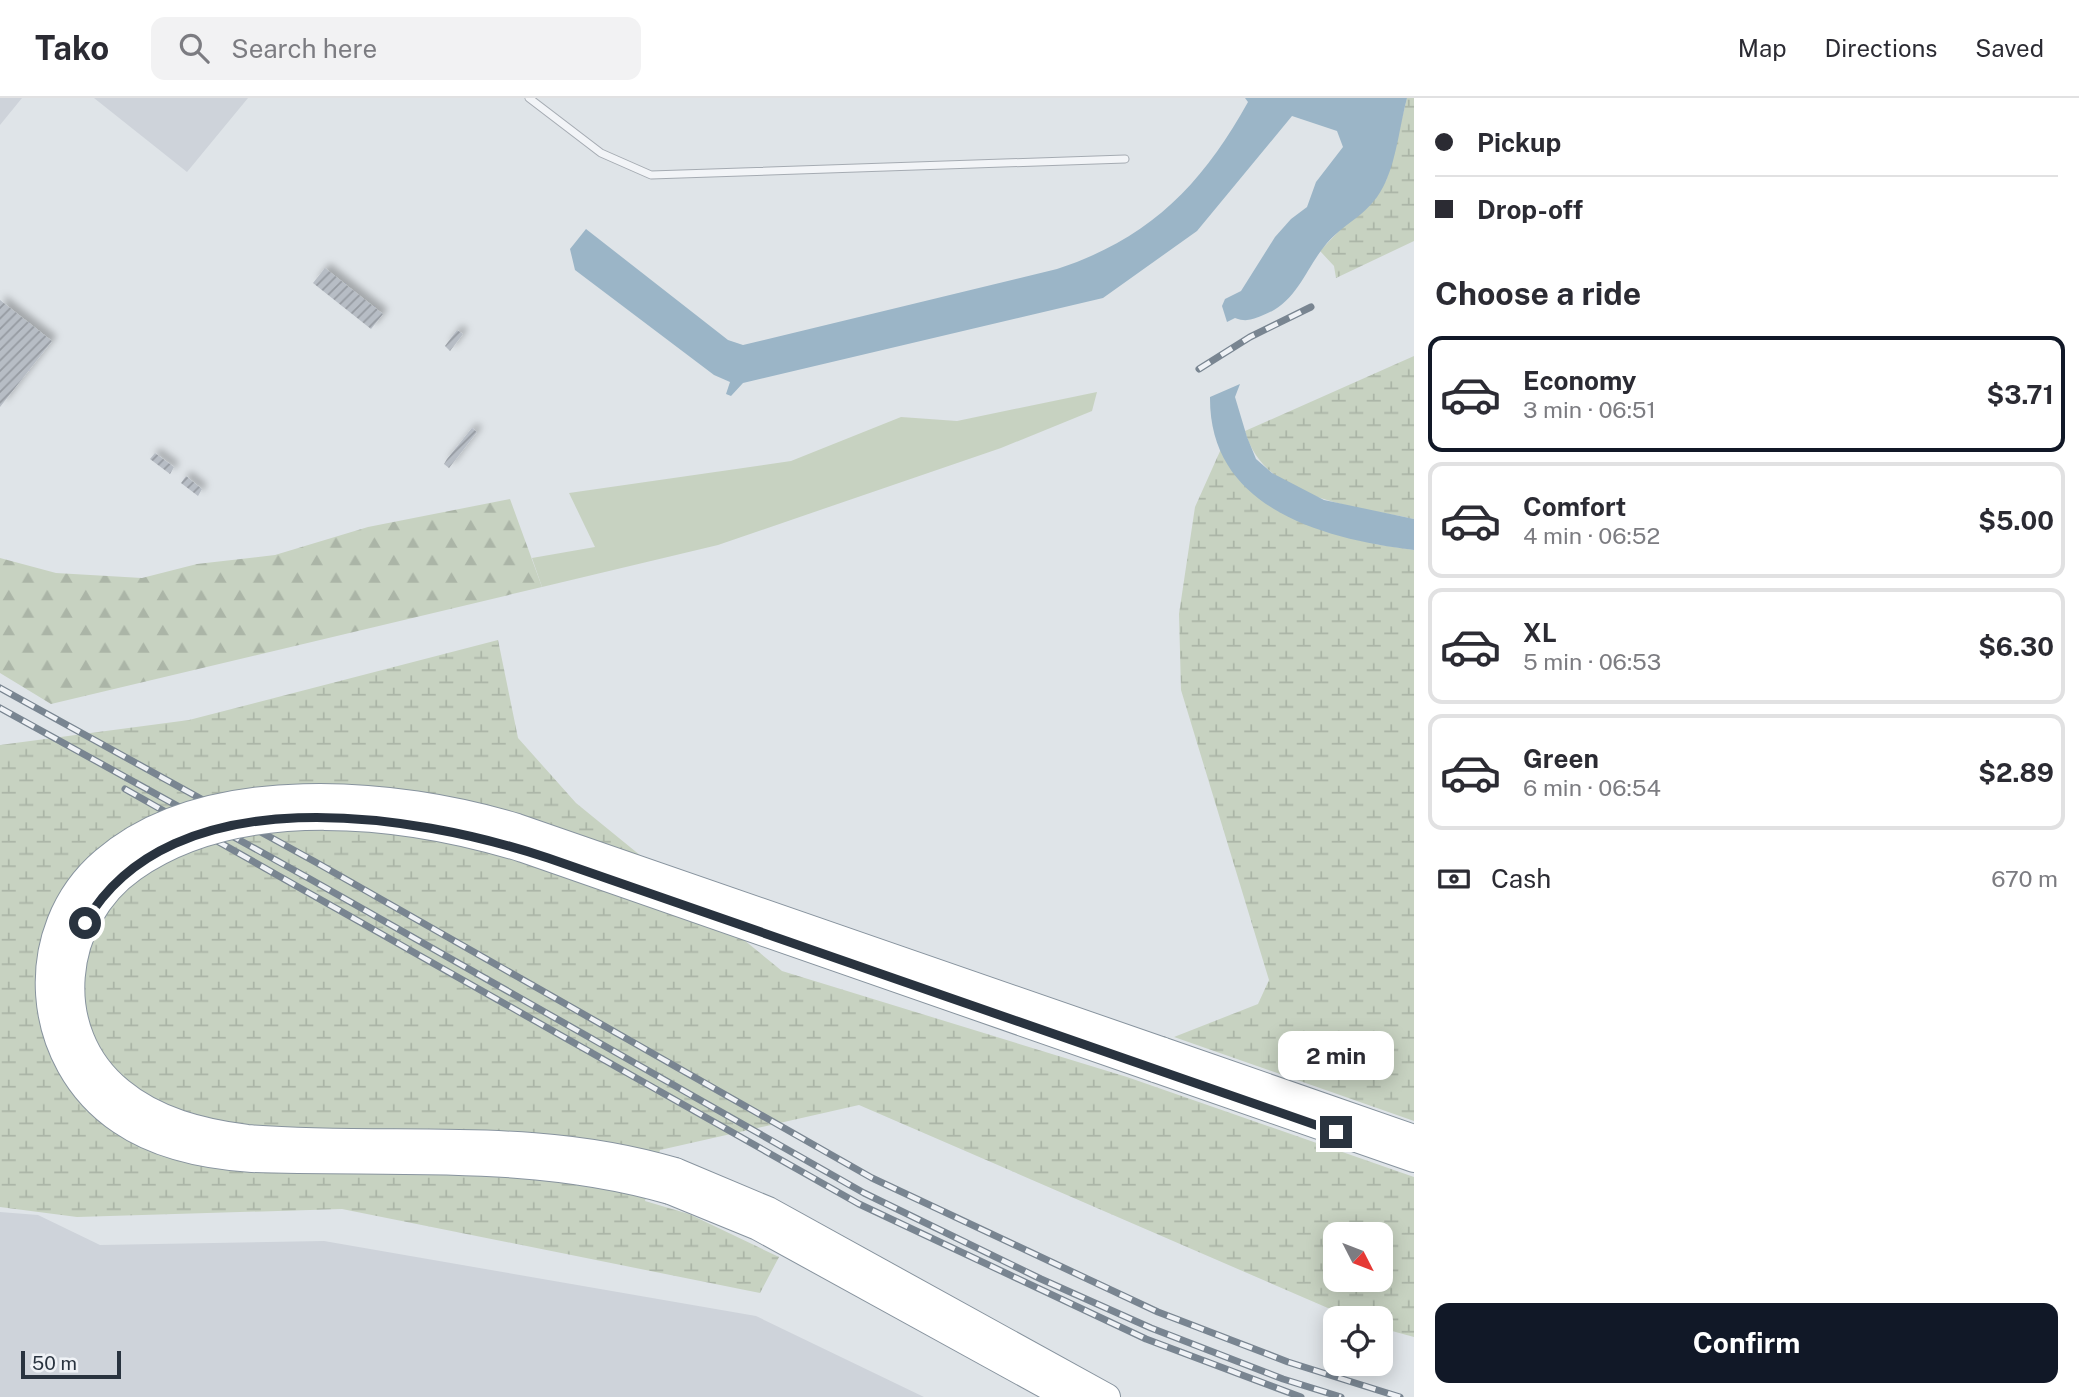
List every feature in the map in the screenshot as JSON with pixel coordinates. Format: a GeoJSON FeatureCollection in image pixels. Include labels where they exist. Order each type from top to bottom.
{"type":"FeatureCollection","features":[{"type":"Feature","properties":{"kind":"highway"},"geometry":{"type":"LineString","coordinates":[[1107,1397],[768,1210],[673,1181],[540,1164],[252,1159],[206,1154],[149,1137],[122,1122],[97,1103],[63,1054],[52,1024],[48,994],[49,962],[61,919],[84,881],[105,860],[131,842],[172,822],[216,809],[269,801],[335,798],[397,802],[464,813],[517,827],[1158,1060],[1414,1159]]}},
{"type":"Feature","properties":{"kind":"highway"},"geometry":{"type":"LineString","coordinates":[[1158,1060],[1414,1138]]}},
{"type":"Feature","properties":{"kind":"highway"},"geometry":{"type":"LineString","coordinates":[[673,1181],[1067,1397]]}},
{"type":"Feature","properties":{"kind":"lane"},"geometry":{"type":"LineString","coordinates":[[529,98],[601,153],[651,175],[1125,159]]}},
{"type":"Feature","properties":{"kind":"shaded area"},"geometry":{"type":"Polygon","coordinates":[[[0,98],[22,98],[0,125],[0,98]]]}},
{"type":"Feature","properties":{"kind":"shaded area"},"geometry":{"type":"Polygon","coordinates":[[[94,98],[248,98],[187,172],[94,98]]]}},
{"type":"Feature","properties":{"kind":"shaded area"},"geometry":{"type":"Polygon","coordinates":[[[0,1212],[38,1215],[100,1245],[324,1241],[756,1316],[924,1397],[0,1397],[0,1212]]]}},
{"type":"Feature","properties":{"kind":"green space"},"geometry":{"type":"Polygon","coordinates":[[[1407,98],[1414,98],[1414,241],[1336,278],[1334,266],[1320,251],[1386,181],[1407,98]]]}},
{"type":"Feature","properties":{"kind":"green space"},"geometry":{"type":"Polygon","coordinates":[[[1414,356],[1414,519],[1340,504],[1315,496],[1291,486],[1271,472],[1255,454],[1245,431],[1414,356]]]}},
{"type":"Feature","properties":{"kind":"green space"},"geometry":{"type":"Polygon","coordinates":[[[1097,392],[1092,411],[1001,448],[718,545],[542,587],[532,558],[595,547],[569,493],[791,461],[901,417],[957,421],[1097,392]]]}},
{"type":"Feature","properties":{"kind":"green space"},"geometry":{"type":"Polygon","coordinates":[[[1221,449],[1236,475],[1375,544],[1414,550],[1414,1121],[1174,1037],[1258,1004],[1269,980],[1181,690],[1179,614],[1195,507],[1221,449]]]}},
{"type":"Feature","properties":{"kind":"green space"},"geometry":{"type":"Polygon","coordinates":[[[510,499],[542,587],[51,704],[0,673],[0,558],[56,573],[142,578],[197,564],[275,555],[368,527],[510,499]]]}},
{"type":"Feature","properties":{"kind":"green space"},"geometry":{"type":"Polygon","coordinates":[[[498,640],[518,738],[576,803],[782,971],[1127,1077],[1414,1177],[1414,1337],[1393,1331],[1393,1306],[1323,1306],[859,1105],[660,1150],[645,1201],[689,1214],[779,1257],[760,1293],[342,1209],[77,1217],[0,1207],[0,745],[189,720],[498,640]]]}},
{"type":"Feature","properties":{"kind":"water"},"geometry":{"type":"Polygon","coordinates":[[[1245,98],[1407,98],[1393,161],[1386,181],[1373,202],[1327,243],[1284,303],[1251,319],[1235,318],[1227,322],[1222,306],[1225,299],[1241,291],[1275,237],[1291,219],[1307,207],[1316,182],[1343,147],[1337,131],[1292,116],[1197,231],[1103,298],[743,383],[731,396],[726,394],[730,382],[714,375],[575,270],[570,249],[586,229],[728,340],[743,345],[1057,269],[1090,257],[1119,242],[1170,205],[1212,159],[1248,102],[1245,98]]]}},
{"type":"Feature","properties":{"kind":"water"},"geometry":{"type":"Polygon","coordinates":[[[1240,384],[1235,397],[1256,459],[1272,473],[1324,500],[1414,519],[1414,550],[1344,537],[1310,526],[1278,511],[1250,492],[1229,467],[1215,435],[1210,397],[1240,384]]]}},
{"type":"Feature","properties":{"kind":"building"},"geometry":{"type":"Polygon","coordinates":[[[325,268],[383,314],[371,329],[313,283],[325,268]]]}},
{"type":"Feature","properties":{"kind":"building"},"geometry":{"type":"Polygon","coordinates":[[[0,300],[52,341],[0,407],[0,300]]]}},
{"type":"Feature","properties":{"kind":"building"},"geometry":{"type":"Polygon","coordinates":[[[457,330],[463,334],[450,351],[445,346],[457,330]]]}},
{"type":"Feature","properties":{"kind":"building"},"geometry":{"type":"Polygon","coordinates":[[[472,428],[477,432],[449,468],[444,464],[472,428]]]}},
{"type":"Feature","properties":{"kind":"building"},"geometry":{"type":"Polygon","coordinates":[[[155,453],[174,467],[170,474],[150,459],[155,453]]]}},
{"type":"Feature","properties":{"kind":"building"},"geometry":{"type":"Polygon","coordinates":[[[186,476],[202,489],[198,496],[181,483],[186,476]]]}},
{"type":"Feature","properties":{"kind":"railway"},"geometry":{"type":"LineString","coordinates":[[1199,369],[1250,337],[1311,307]]}},
{"type":"Feature","properties":{"kind":"railway"},"geometry":{"type":"LineString","coordinates":[[0,688],[319,864],[872,1178],[1158,1312],[1288,1362],[1400,1397]]}},
{"type":"Feature","properties":{"kind":"railway"},"geometry":{"type":"LineString","coordinates":[[0,708],[310,879],[864,1193],[1041,1279],[1151,1328],[1283,1379],[1341,1397]]}},
{"type":"Feature","properties":{"kind":"railway"},"geometry":{"type":"LineString","coordinates":[[125,789],[859,1204],[1146,1339],[1301,1397]]}},
{"type":"Feature","properties":{"kind":"route"},"geometry":{"type":"LineString","coordinates":[[85,923],[101,897],[134,867],[175,845],[218,831],[279,820],[324,818],[384,820],[431,826],[475,835],[548,858],[1336,1132]]}}]}
